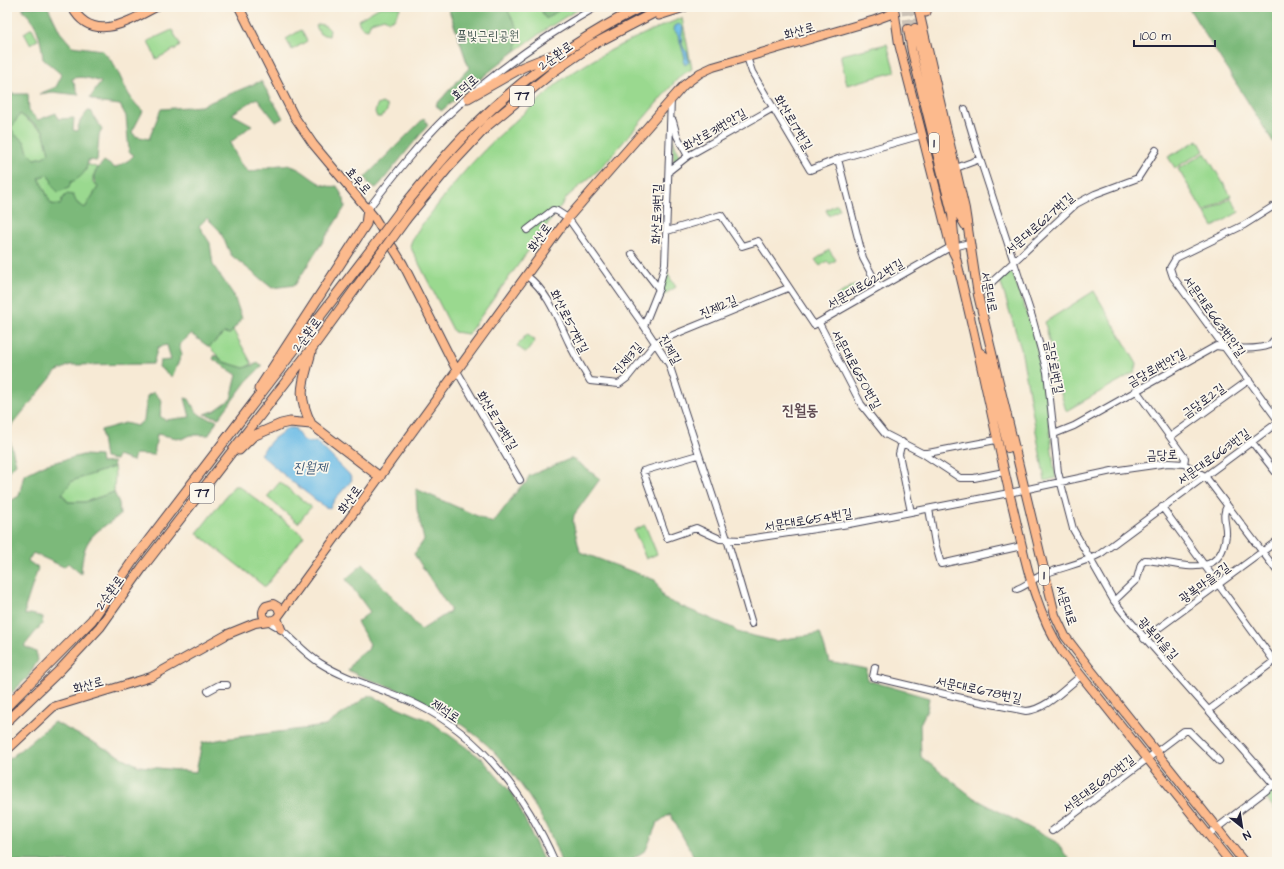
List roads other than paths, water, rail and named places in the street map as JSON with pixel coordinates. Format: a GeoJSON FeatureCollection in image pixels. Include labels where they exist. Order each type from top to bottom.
{"type":"FeatureCollection","features":[{"type":"Feature","properties":{"kind":"highway","name":"2순환로"},"geometry":{"type":"LineString","coordinates":[[7,706],[92,620],[132,562],[400,211],[443,158],[508,94],[565,50],[641,7]]}},
{"type":"Feature","properties":{"kind":"highway","name":"2순환로"},"geometry":{"type":"LineString","coordinates":[[7,721],[60,670],[100,627],[142,568],[217,473],[312,348],[406,219],[447,169],[488,125],[554,71],[592,45],[665,7]]}},
{"type":"Feature","properties":{"kind":"highway"},"geometry":{"type":"LineString","coordinates":[[629,25],[684,7]]}},
{"type":"Feature","properties":{"kind":"highway"},"geometry":{"type":"LineString","coordinates":[[468,98],[523,67],[565,50]]}},
{"type":"Feature","properties":{"kind":"highway"},"geometry":{"type":"LineString","coordinates":[[232,433],[294,332],[366,224],[368,208]]}},
{"type":"Feature","properties":{"kind":"highway"},"geometry":{"type":"LineString","coordinates":[[309,424],[302,402],[301,389],[312,348]]}},
{"type":"Feature","properties":{"kind":"highway"},"geometry":{"type":"LineString","coordinates":[[217,473],[253,436],[281,424],[290,422],[309,424],[380,477]]}},
{"type":"Feature","properties":{"kind":"main road"},"geometry":{"type":"LineString","coordinates":[[72,7],[76,15],[85,24],[96,28],[121,24],[156,7]]}},
{"type":"Feature","properties":{"kind":"main road","name":"효우로"},"geometry":{"type":"LineString","coordinates":[[239,7],[284,98],[301,128],[368,208],[403,264],[457,371]]}},
{"type":"Feature","properties":{"kind":"main road","name":"서문대로"},"geometry":{"type":"LineString","coordinates":[[918,7],[912,52],[952,214],[954,247]]}},
{"type":"Feature","properties":{"kind":"main road","name":"서문대로"},"geometry":{"type":"LineString","coordinates":[[894,9],[899,44],[922,135],[954,247],[978,351],[996,440],[1031,583],[1050,634],[1081,676],[1230,862]]}},
{"type":"Feature","properties":{"kind":"main road","name":"화산로"},"geometry":{"type":"LineString","coordinates":[[276,614],[294,593],[380,477],[568,218],[684,85],[700,73],[713,67],[876,20],[894,9]]}},
{"type":"Feature","properties":{"kind":"main road","name":"서문대로"},"geometry":{"type":"LineString","coordinates":[[915,29],[956,168],[965,209],[978,295],[1015,455],[1055,615],[1060,627],[1091,670],[1244,862]]}},
{"type":"Feature","properties":{"kind":"main road","name":"서문대로"},"geometry":{"type":"LineString","coordinates":[[915,29],[951,182],[960,216],[967,230]]}},
{"type":"Feature","properties":{"kind":"main road"},"geometry":{"type":"LineString","coordinates":[[978,351],[986,356],[1013,466],[1016,464],[1015,455]]}},
{"type":"Feature","properties":{"kind":"main road"},"geometry":{"type":"LineString","coordinates":[[228,634],[263,611],[268,604],[276,614],[281,629]]}},
{"type":"Feature","properties":{"kind":"main road"},"geometry":{"type":"LineString","coordinates":[[263,611],[263,616],[276,614]]}},
{"type":"Feature","properties":{"kind":"main road"},"geometry":{"type":"LineString","coordinates":[[228,634],[276,614]]}},
{"type":"Feature","properties":{"kind":"main road","name":"화산로"},"geometry":{"type":"LineString","coordinates":[[7,750],[53,707],[151,677],[228,634]]}},
{"type":"Feature","properties":{"kind":"street","name":"효덕로"},"geometry":{"type":"LineString","coordinates":[[368,208],[424,140],[468,98],[526,50],[596,7]]}},
{"type":"Feature","properties":{"kind":"street"},"geometry":{"type":"LineString","coordinates":[[915,29],[927,9]]}},
{"type":"Feature","properties":{"kind":"street","name":"화산로17번길"},"geometry":{"type":"LineString","coordinates":[[747,57],[752,72],[810,170],[838,159],[922,135]]}},
{"type":"Feature","properties":{"kind":"street","name":"화산로31번길"},"geometry":{"type":"LineString","coordinates":[[644,326],[659,289],[665,264],[671,100]]}},
{"type":"Feature","properties":{"kind":"street","name":"화산로31번안길"},"geometry":{"type":"LineString","coordinates":[[668,171],[688,156],[773,108]]}},
{"type":"Feature","properties":{"kind":"street","name":"금당로1번길"},"geometry":{"type":"LineString","coordinates":[[965,108],[1012,261],[1032,317],[1047,372],[1054,434],[1054,447],[1060,481]]}},
{"type":"Feature","properties":{"kind":"street"},"geometry":{"type":"LineString","coordinates":[[670,112],[677,136],[688,156]]}},
{"type":"Feature","properties":{"kind":"street","name":"서문대로627번길"},"geometry":{"type":"LineString","coordinates":[[978,295],[1012,261],[1076,204],[1095,194],[1138,178],[1156,150]]}},
{"type":"Feature","properties":{"kind":"street"},"geometry":{"type":"LineString","coordinates":[[956,168],[980,158]]}},
{"type":"Feature","properties":{"kind":"street"},"geometry":{"type":"LineString","coordinates":[[838,159],[863,258],[880,288]]}},
{"type":"Feature","properties":{"kind":"street","name":"서문대로663번안길"},"geometry":{"type":"LineString","coordinates":[[1277,204],[1244,225],[1176,258],[1170,268],[1173,277],[1277,419]]}},
{"type":"Feature","properties":{"kind":"street"},"geometry":{"type":"LineString","coordinates":[[527,230],[553,210],[568,218]]}},
{"type":"Feature","properties":{"kind":"street"},"geometry":{"type":"LineString","coordinates":[[667,231],[722,215],[742,246],[758,240],[788,288]]}},
{"type":"Feature","properties":{"kind":"street","name":"진제길"},"geometry":{"type":"LineString","coordinates":[[568,218],[656,342],[671,369],[727,540],[752,624]]}},
{"type":"Feature","properties":{"kind":"street","name":"서문대로622번길"},"geometry":{"type":"LineString","coordinates":[[788,288],[811,323],[814,325],[954,247],[969,243]]}},
{"type":"Feature","properties":{"kind":"street"},"geometry":{"type":"LineString","coordinates":[[632,254],[659,289]]}},
{"type":"Feature","properties":{"kind":"street","name":"화산로57번길"},"geometry":{"type":"LineString","coordinates":[[527,276],[537,283],[551,304],[569,343],[590,381]]}},
{"type":"Feature","properties":{"kind":"street","name":"진제2길"},"geometry":{"type":"LineString","coordinates":[[656,342],[788,288]]}},
{"type":"Feature","properties":{"kind":"street","name":"서문대로650번길"},"geometry":{"type":"LineString","coordinates":[[819,323],[862,404],[875,424],[885,434],[922,453],[956,476],[964,479],[1004,472]]}},
{"type":"Feature","properties":{"kind":"street","name":"금당로1번안길"},"geometry":{"type":"LineString","coordinates":[[1054,434],[1074,426],[1216,346],[1226,348],[1266,346],[1273,341]]}},
{"type":"Feature","properties":{"kind":"street","name":"진제3길"},"geometry":{"type":"LineString","coordinates":[[590,381],[619,384],[623,382],[656,342]]}},
{"type":"Feature","properties":{"kind":"street","name":"화산로73번길"},"geometry":{"type":"LineString","coordinates":[[457,371],[520,480]]}},
{"type":"Feature","properties":{"kind":"street","name":"금당로2길"},"geometry":{"type":"LineString","coordinates":[[1170,437],[1249,380]]}},
{"type":"Feature","properties":{"kind":"street"},"geometry":{"type":"LineString","coordinates":[[1136,390],[1185,458],[1184,464]]}},
{"type":"Feature","properties":{"kind":"street","name":"서문대로663번길"},"geometry":{"type":"LineString","coordinates":[[1017,589],[1031,583],[1044,574],[1100,554],[1277,423]]}},
{"type":"Feature","properties":{"kind":"street"},"geometry":{"type":"LineString","coordinates":[[922,453],[996,440]]}},
{"type":"Feature","properties":{"kind":"street"},"geometry":{"type":"LineString","coordinates":[[902,442],[899,454],[911,512]]}},
{"type":"Feature","properties":{"kind":"street"},"geometry":{"type":"LineString","coordinates":[[1252,442],[1277,474]]}},
{"type":"Feature","properties":{"kind":"street","name":"서문대로654번길"},"geometry":{"type":"LineString","coordinates":[[698,455],[643,471],[667,538],[696,528],[720,539],[741,540],[849,524],[1024,490]]}},
{"type":"Feature","properties":{"kind":"street","name":"금당로"},"geometry":{"type":"LineString","coordinates":[[1024,490],[1060,481],[1158,463],[1184,464],[1205,476],[1277,571]]}},
{"type":"Feature","properties":{"kind":"street","name":"광복마을길"},"geometry":{"type":"LineString","coordinates":[[1060,481],[1074,533],[1114,601],[1144,639],[1276,785]]}},
{"type":"Feature","properties":{"kind":"street"},"geometry":{"type":"LineString","coordinates":[[1114,601],[1137,579],[1143,561],[1192,567],[1205,566],[1215,561],[1222,553],[1226,531],[1224,511],[1228,506]]}},
{"type":"Feature","properties":{"kind":"street"},"geometry":{"type":"LineString","coordinates":[[1162,507],[1276,660],[1209,710]]}},
{"type":"Feature","properties":{"kind":"street"},"geometry":{"type":"LineString","coordinates":[[929,509],[935,543],[941,564],[1022,546]]}},
{"type":"Feature","properties":{"kind":"street","name":"광복마을3길"},"geometry":{"type":"LineString","coordinates":[[1144,639],[1277,541]]}},
{"type":"Feature","properties":{"kind":"street","name":"제석로"},"geometry":{"type":"LineString","coordinates":[[281,629],[319,663],[344,676],[419,705],[467,738],[489,759],[508,781],[535,823],[555,862]]}},
{"type":"Feature","properties":{"kind":"street","name":"서문대로678번길"},"geometry":{"type":"LineString","coordinates":[[875,667],[873,677],[966,699],[1023,710],[1032,710],[1041,706],[1081,676]]}},
{"type":"Feature","properties":{"kind":"street"},"geometry":{"type":"LineString","coordinates":[[208,691],[219,685],[228,685]]}},
{"type":"Feature","properties":{"kind":"street","name":"서문대로690번길"},"geometry":{"type":"LineString","coordinates":[[1052,831],[1184,731],[1189,731],[1219,761]]}},
{"type":"Feature","properties":{"kind":"street"},"geometry":{"type":"LineString","coordinates":[[1209,834],[1276,785]]}},
{"type":"Feature","properties":{"kind":"water"},"geometry":{"type":"Polygon","coordinates":[[[679,24],[683,28],[682,44],[687,52],[689,62],[685,65],[683,61],[685,58],[678,35],[674,30],[675,26],[679,24]]]}},
{"type":"Feature","properties":{"kind":"water","name":"진월제"},"geometry":{"type":"Polygon","coordinates":[[[288,428],[295,428],[305,441],[316,441],[349,474],[352,480],[335,499],[330,508],[325,507],[291,481],[260,454],[273,439],[288,428]]]}},
{"type":"Feature","properties":{"kind":"tunnel"},"geometry":{"type":"LineString","coordinates":[[905,7],[908,29]]}},
{"type":"Feature","properties":{"kind":"tunnel"},"geometry":{"type":"LineString","coordinates":[[913,7],[915,28]]}},
{"type":"Feature","properties":{"kind":"district","name":"진월동"},"geometry":{"type":"Point","coordinates":[800,410]}},
{"type":"Feature","properties":{"kind":"park label","name":"풀빛근린공원"},"geometry":{"type":"Point","coordinates":[488,35]}}]}
